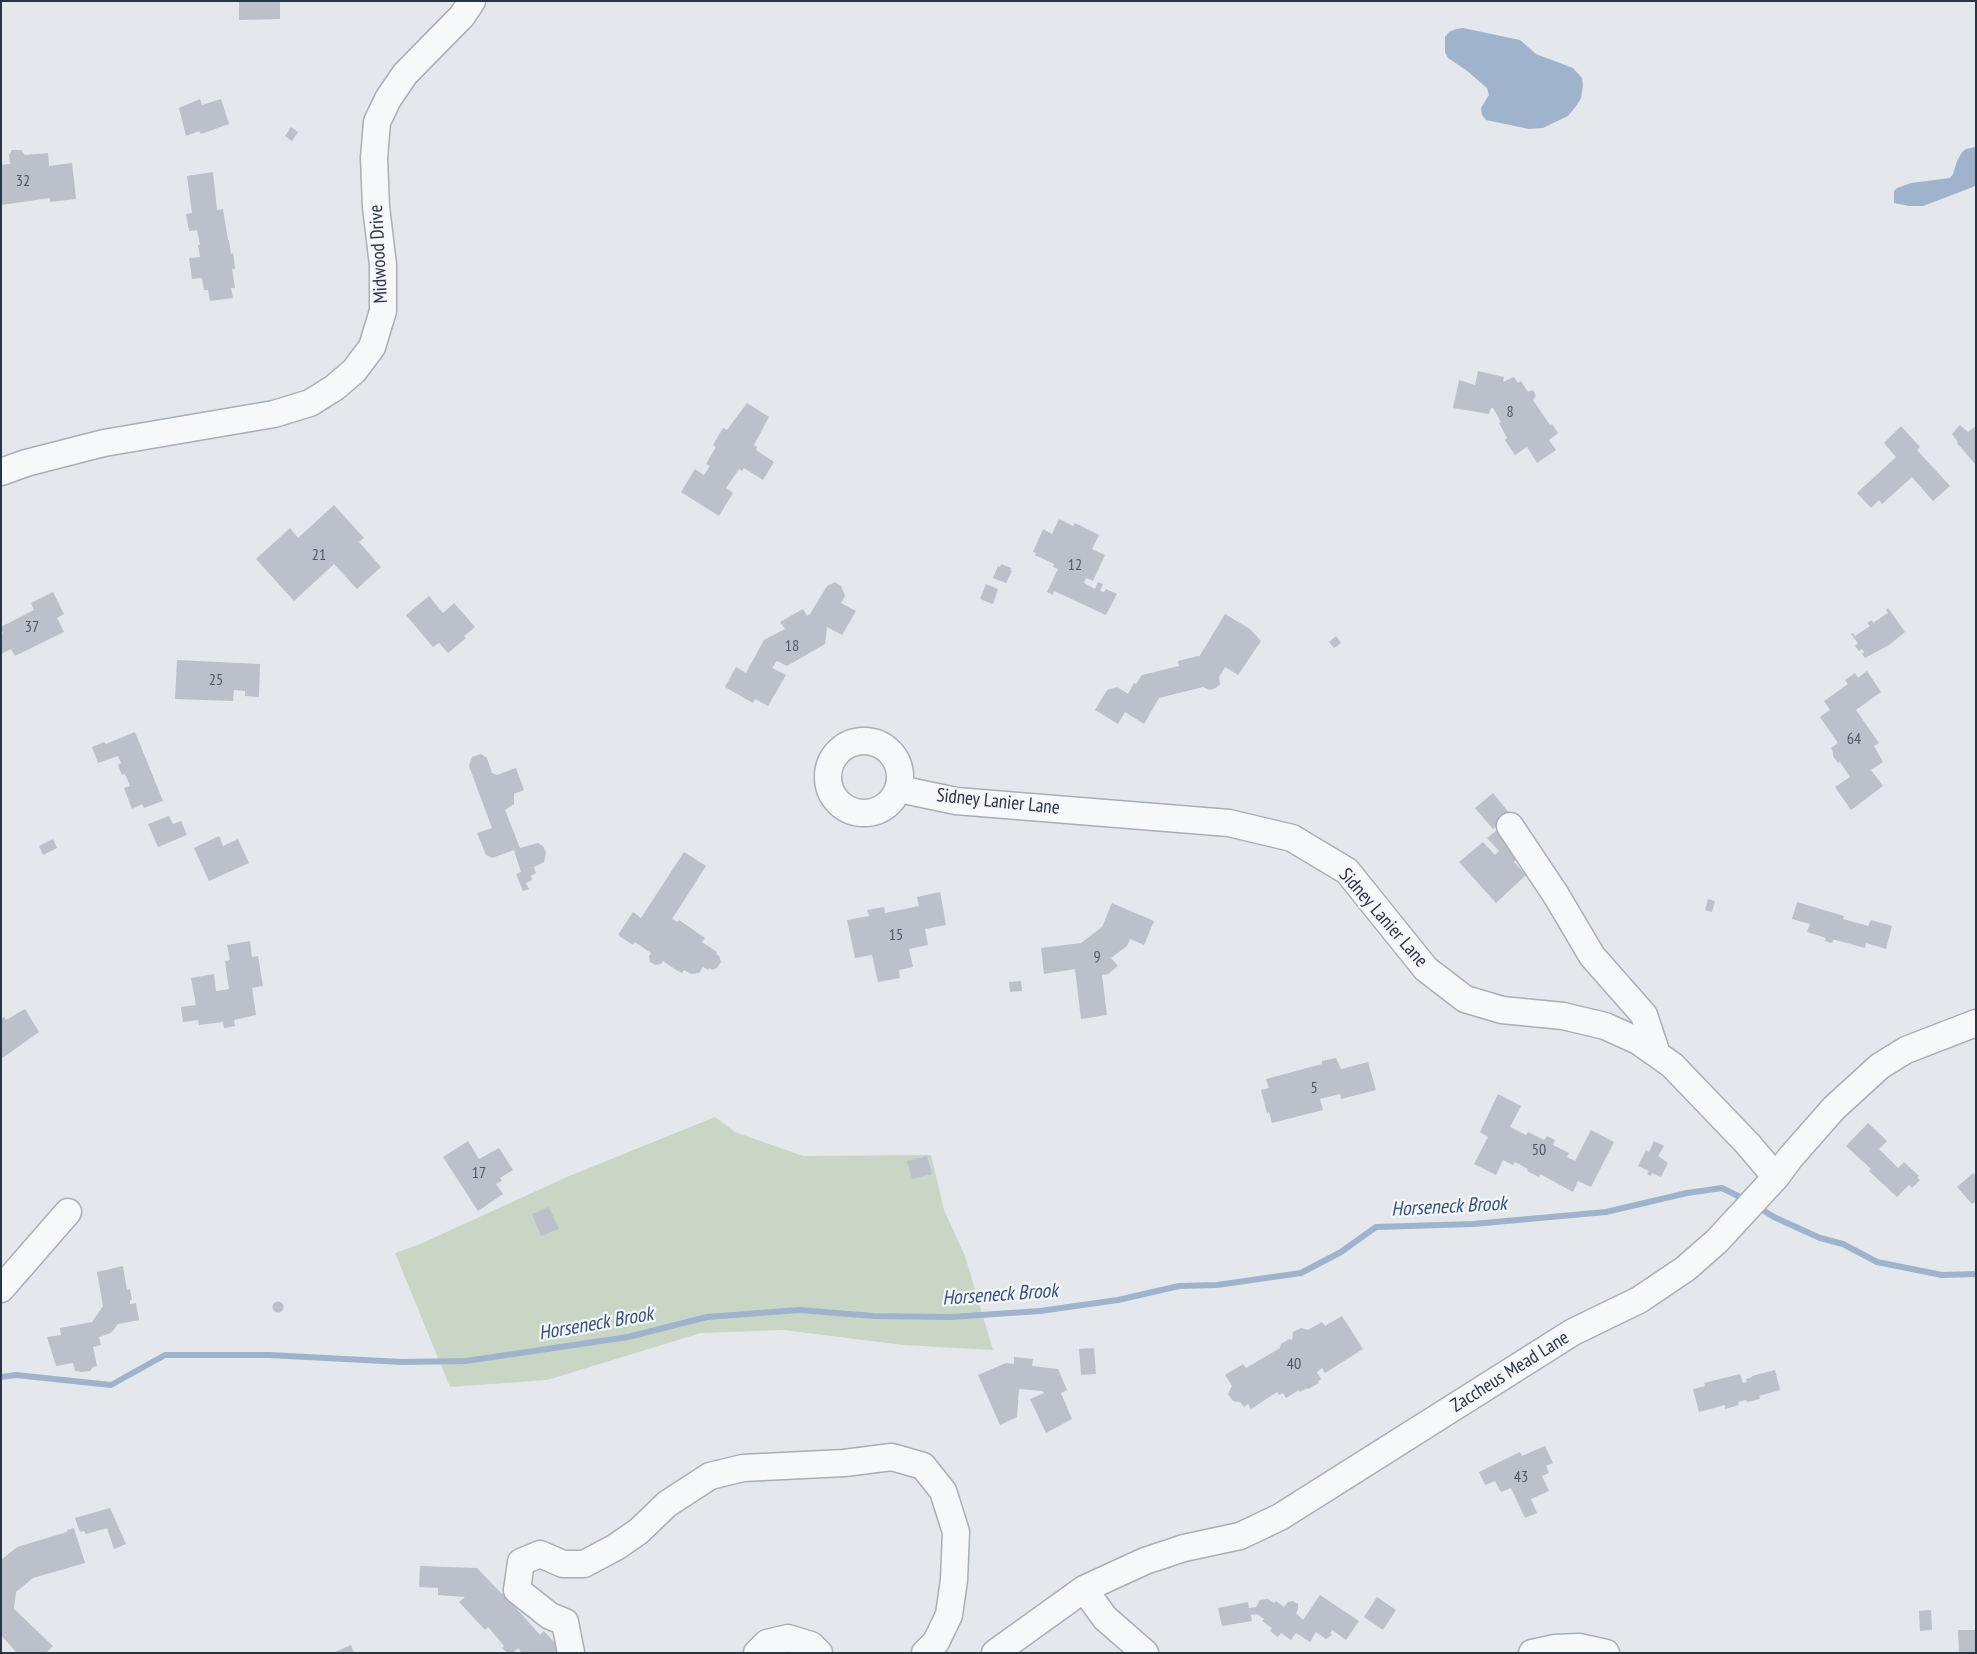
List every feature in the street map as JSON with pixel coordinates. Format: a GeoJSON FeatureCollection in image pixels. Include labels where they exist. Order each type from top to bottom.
{"type":"FeatureCollection","features":[{"type":"Feature","properties":{"kind":"street","name":"Midwood Drive"},"geometry":{"type":"LineString","coordinates":[[1,472],[26,463],[104,443],[274,414],[310,403],[334,388],[354,370],[372,347],[383,311],[383,265],[376,207],[374,158],[377,122],[388,99],[405,74],[462,16],[472,1]]}},
{"type":"Feature","properties":{"kind":"street","name":"Sidney Lanier Lane"},"geometry":{"type":"LineString","coordinates":[[898,789],[956,801],[1229,823],[1292,838],[1346,870],[1426,969],[1465,999],[1502,1010],[1563,1016],[1606,1026],[1638,1040],[1672,1065],[1748,1143],[1770,1183]]}},
{"type":"Feature","properties":{"kind":"street"},"geometry":{"type":"LineString","coordinates":[[1510,826],[1556,895],[1592,956],[1644,1014],[1657,1054]]}},
{"type":"Feature","properties":{"kind":"street","name":"Zaccheus Mead Lane"},"geometry":{"type":"LineString","coordinates":[[995,1653],[1084,1589],[1145,1560],[1184,1548],[1240,1536],[1280,1516],[1573,1332],[1639,1300],[1684,1269],[1717,1241],[1834,1108],[1880,1066],[1906,1050],[1976,1023]]}},
{"type":"Feature","properties":{"kind":"street"},"geometry":{"type":"LineString","coordinates":[[1,1289],[68,1212]]}},
{"type":"Feature","properties":{"kind":"street"},"geometry":{"type":"LineString","coordinates":[[571,1653],[565,1622],[550,1616],[517,1590],[521,1562],[540,1554],[563,1564],[584,1564],[616,1547],[639,1531],[668,1504],[710,1476],[743,1468],[844,1463],[892,1457],[923,1466],[943,1491],[956,1532],[954,1580],[949,1615],[936,1642],[925,1653]]}},
{"type":"Feature","properties":{"kind":"street"},"geometry":{"type":"LineString","coordinates":[[1084,1589],[1105,1618],[1145,1653]]}},
{"type":"Feature","properties":{"kind":"street"},"geometry":{"type":"LineString","coordinates":[[757,1653],[767,1643],[788,1638],[811,1645],[819,1653]]}},
{"type":"Feature","properties":{"kind":"street"},"geometry":{"type":"LineString","coordinates":[[1532,1653],[1555,1648],[1579,1647],[1606,1653]]}},
{"type":"Feature","properties":{"kind":"green space"},"geometry":{"type":"Polygon","coordinates":[[[715,1117],[735,1132],[803,1156],[931,1155],[944,1210],[965,1256],[993,1350],[903,1345],[784,1330],[701,1333],[547,1380],[450,1387],[395,1253],[418,1245],[567,1177],[715,1117]]]}},
{"type":"Feature","properties":{"kind":"water"},"geometry":{"type":"Polygon","coordinates":[[[1463,28],[1520,40],[1536,54],[1573,68],[1582,78],[1583,85],[1581,98],[1577,105],[1568,116],[1543,128],[1529,129],[1486,120],[1482,115],[1481,108],[1489,95],[1487,88],[1448,58],[1445,52],[1445,37],[1449,32],[1463,28]]]}},
{"type":"Feature","properties":{"kind":"water"},"geometry":{"type":"Polygon","coordinates":[[[1976,147],[1976,185],[1923,206],[1894,203],[1894,191],[1897,188],[1911,183],[1950,178],[1962,152],[1976,147]]]}},
{"type":"Feature","properties":{"kind":"building"},"geometry":{"type":"Polygon","coordinates":[[[239,1],[280,1],[280,19],[239,20],[239,1]]]}},
{"type":"Feature","properties":{"kind":"building"},"geometry":{"type":"Polygon","coordinates":[[[200,99],[202,105],[221,99],[229,124],[201,134],[199,131],[186,136],[179,108],[200,99]]]}},
{"type":"Feature","properties":{"kind":"building"},"geometry":{"type":"Polygon","coordinates":[[[291,127],[298,132],[292,141],[285,136],[291,127]]]}},
{"type":"Feature","properties":{"kind":"building"},"geometry":{"type":"Polygon","coordinates":[[[12,150],[21,150],[25,155],[48,153],[49,166],[72,163],[76,199],[50,202],[50,198],[1,205],[1,165],[10,164],[9,155],[12,150]]]}},
{"type":"Feature","properties":{"kind":"building"},"geometry":{"type":"Polygon","coordinates":[[[213,172],[217,210],[223,209],[231,254],[233,253],[235,269],[232,269],[235,288],[231,288],[233,298],[210,301],[208,290],[204,290],[202,278],[192,279],[189,258],[200,257],[198,245],[200,245],[197,230],[189,231],[186,214],[192,213],[187,176],[213,172]]]}},
{"type":"Feature","properties":{"kind":"building"},"geometry":{"type":"Polygon","coordinates":[[[1478,371],[1504,377],[1503,382],[1514,377],[1518,383],[1521,381],[1528,392],[1533,390],[1536,396],[1533,400],[1550,425],[1552,424],[1558,433],[1549,440],[1556,450],[1537,463],[1527,447],[1515,455],[1505,440],[1507,438],[1499,423],[1501,422],[1493,408],[1491,408],[1489,414],[1453,408],[1459,380],[1475,385],[1478,371]]]}},
{"type":"Feature","properties":{"kind":"building"},"geometry":{"type":"Polygon","coordinates":[[[747,403],[769,417],[754,445],[757,447],[756,450],[774,462],[763,480],[744,468],[742,471],[739,469],[726,488],[733,493],[719,516],[681,492],[695,469],[704,475],[710,466],[706,464],[716,447],[713,445],[723,428],[727,430],[747,403]]]}},
{"type":"Feature","properties":{"kind":"building"},"geometry":{"type":"Polygon","coordinates":[[[1960,425],[1968,432],[1976,426],[1976,465],[1957,443],[1952,434],[1960,425]]]}},
{"type":"Feature","properties":{"kind":"building"},"geometry":{"type":"Polygon","coordinates":[[[1901,426],[1920,447],[1917,450],[1950,486],[1933,501],[1912,477],[1882,504],[1879,500],[1871,508],[1857,493],[1896,457],[1884,443],[1901,426]]]}},
{"type":"Feature","properties":{"kind":"building"},"geometry":{"type":"Polygon","coordinates":[[[334,505],[364,538],[359,542],[381,567],[357,589],[334,564],[294,601],[256,559],[290,528],[298,538],[334,505]]]}},
{"type":"Feature","properties":{"kind":"building"},"geometry":{"type":"Polygon","coordinates":[[[1059,519],[1073,526],[1075,523],[1099,535],[1092,549],[1105,555],[1093,581],[1086,578],[1084,583],[1095,589],[1098,582],[1103,584],[1100,591],[1104,592],[1106,589],[1117,594],[1106,615],[1054,591],[1053,595],[1047,592],[1058,569],[1053,567],[1054,564],[1035,555],[1036,553],[1033,552],[1043,529],[1052,534],[1059,519]]]}},
{"type":"Feature","properties":{"kind":"building"},"geometry":{"type":"Polygon","coordinates":[[[1001,564],[1011,568],[1010,570],[1012,571],[1006,583],[993,578],[998,566],[1000,567],[1001,564]]]}},
{"type":"Feature","properties":{"kind":"building"},"geometry":{"type":"Polygon","coordinates":[[[835,582],[841,586],[845,596],[841,603],[856,611],[842,635],[827,627],[825,644],[787,666],[777,661],[772,668],[786,675],[768,706],[755,699],[753,703],[725,687],[736,667],[746,673],[764,640],[785,629],[780,622],[803,609],[807,616],[810,614],[827,586],[835,582]]]}},
{"type":"Feature","properties":{"kind":"building"},"geometry":{"type":"Polygon","coordinates":[[[986,584],[998,589],[993,604],[980,599],[986,584]]]}},
{"type":"Feature","properties":{"kind":"building"},"geometry":{"type":"Polygon","coordinates":[[[53,592],[64,614],[57,618],[64,632],[15,656],[11,649],[1,654],[1,635],[3,634],[1,627],[34,610],[31,603],[53,592]]]}},
{"type":"Feature","properties":{"kind":"building"},"geometry":{"type":"Polygon","coordinates":[[[429,596],[443,613],[454,603],[475,627],[464,636],[466,638],[448,653],[439,643],[433,647],[406,615],[429,596]]]}},
{"type":"Feature","properties":{"kind":"building"},"geometry":{"type":"Polygon","coordinates":[[[1888,608],[1905,632],[1889,645],[1865,658],[1862,654],[1864,652],[1862,649],[1859,651],[1855,646],[1858,643],[1851,634],[1853,633],[1855,636],[1870,626],[1867,623],[1872,620],[1873,623],[1888,613],[1886,610],[1888,608]]]}},
{"type":"Feature","properties":{"kind":"building"},"geometry":{"type":"Polygon","coordinates":[[[1225,614],[1250,629],[1261,641],[1238,675],[1225,667],[1219,677],[1220,684],[1216,688],[1210,690],[1203,687],[1159,698],[1144,724],[1125,712],[1118,724],[1095,710],[1107,690],[1117,687],[1128,694],[1134,683],[1136,684],[1142,675],[1179,666],[1178,661],[1199,657],[1225,614]]]}},
{"type":"Feature","properties":{"kind":"building"},"geometry":{"type":"Polygon","coordinates":[[[1336,636],[1341,643],[1334,648],[1329,642],[1336,636]]]}},
{"type":"Feature","properties":{"kind":"building"},"geometry":{"type":"Polygon","coordinates":[[[177,660],[260,664],[259,697],[245,696],[245,691],[234,690],[233,701],[175,699],[177,660]]]}},
{"type":"Feature","properties":{"kind":"building"},"geometry":{"type":"Polygon","coordinates":[[[1867,671],[1881,692],[1856,710],[1879,743],[1874,746],[1883,762],[1871,770],[1883,786],[1851,810],[1835,787],[1850,777],[1840,762],[1838,763],[1833,756],[1831,748],[1838,743],[1820,717],[1830,710],[1824,701],[1848,684],[1845,680],[1855,673],[1858,678],[1867,671]]]}},
{"type":"Feature","properties":{"kind":"building"},"geometry":{"type":"Polygon","coordinates":[[[135,732],[163,801],[144,808],[142,804],[132,809],[124,788],[130,786],[125,774],[122,775],[118,765],[121,763],[118,756],[98,763],[92,747],[104,742],[106,744],[135,732]]]}},
{"type":"Feature","properties":{"kind":"building"},"geometry":{"type":"Polygon","coordinates":[[[481,754],[487,758],[492,773],[497,775],[516,768],[524,790],[514,794],[514,804],[505,810],[520,848],[538,843],[543,846],[546,852],[544,862],[534,867],[536,873],[531,876],[532,880],[526,883],[529,889],[523,891],[516,874],[521,872],[514,850],[492,858],[486,855],[477,833],[492,828],[469,766],[472,757],[481,754]]]}},
{"type":"Feature","properties":{"kind":"building"},"geometry":{"type":"Polygon","coordinates":[[[1493,793],[1510,814],[1493,829],[1475,808],[1493,793]]]}},
{"type":"Feature","properties":{"kind":"building"},"geometry":{"type":"Polygon","coordinates":[[[169,816],[173,824],[181,821],[187,835],[158,847],[148,824],[169,816]]]}},
{"type":"Feature","properties":{"kind":"building"},"geometry":{"type":"Polygon","coordinates":[[[1497,830],[1517,852],[1517,859],[1514,862],[1526,875],[1496,903],[1459,862],[1483,842],[1495,855],[1499,851],[1487,838],[1497,830]]]}},
{"type":"Feature","properties":{"kind":"building"},"geometry":{"type":"Polygon","coordinates":[[[219,836],[223,846],[238,839],[249,863],[209,881],[194,848],[219,836]]]}},
{"type":"Feature","properties":{"kind":"building"},"geometry":{"type":"Polygon","coordinates":[[[53,839],[57,848],[43,855],[39,846],[53,839]]]}},
{"type":"Feature","properties":{"kind":"building"},"geometry":{"type":"Polygon","coordinates":[[[684,852],[706,866],[672,919],[677,922],[679,920],[705,938],[702,942],[717,952],[716,954],[721,962],[717,968],[712,970],[703,967],[699,973],[691,974],[684,970],[682,973],[663,961],[661,964],[656,965],[650,962],[649,956],[651,953],[635,942],[633,945],[618,935],[633,912],[641,918],[684,852]]]}},
{"type":"Feature","properties":{"kind":"building"},"geometry":{"type":"Polygon","coordinates":[[[940,892],[946,925],[925,929],[928,945],[909,949],[913,967],[899,970],[900,978],[878,982],[872,955],[855,958],[847,920],[869,916],[867,910],[884,907],[885,913],[919,906],[917,897],[940,892]]]}},
{"type":"Feature","properties":{"kind":"building"},"geometry":{"type":"Polygon","coordinates":[[[1708,899],[1715,901],[1712,912],[1705,910],[1708,899]]]}},
{"type":"Feature","properties":{"kind":"building"},"geometry":{"type":"Polygon","coordinates":[[[1797,902],[1844,916],[1843,919],[1868,926],[1871,920],[1892,926],[1886,949],[1866,943],[1865,948],[1836,940],[1833,940],[1832,943],[1825,941],[1826,938],[1807,932],[1810,924],[1792,919],[1797,902]]]}},
{"type":"Feature","properties":{"kind":"building"},"geometry":{"type":"Polygon","coordinates":[[[1112,903],[1154,921],[1144,945],[1130,939],[1127,946],[1111,958],[1118,966],[1108,974],[1102,975],[1107,1015],[1081,1019],[1075,969],[1044,974],[1041,948],[1081,943],[1102,927],[1112,903]]]}},
{"type":"Feature","properties":{"kind":"building"},"geometry":{"type":"Polygon","coordinates":[[[250,941],[252,957],[258,956],[263,986],[252,988],[256,1015],[234,1020],[235,1026],[224,1028],[223,1022],[199,1025],[198,1020],[183,1022],[181,1007],[196,1005],[191,978],[214,974],[216,991],[229,989],[225,961],[230,960],[227,945],[250,941]]]}},
{"type":"Feature","properties":{"kind":"building"},"geometry":{"type":"Polygon","coordinates":[[[1021,981],[1022,991],[1010,992],[1009,982],[1021,981]]]}},
{"type":"Feature","properties":{"kind":"building"},"geometry":{"type":"Polygon","coordinates":[[[25,1009],[39,1032],[1,1059],[1,1019],[4,1017],[6,1020],[25,1009]]]}},
{"type":"Feature","properties":{"kind":"building"},"geometry":{"type":"Polygon","coordinates":[[[1336,1058],[1341,1069],[1368,1062],[1376,1090],[1341,1099],[1340,1094],[1320,1099],[1323,1110],[1272,1123],[1269,1112],[1267,1113],[1261,1090],[1269,1088],[1266,1079],[1322,1064],[1322,1061],[1336,1058]]]}},
{"type":"Feature","properties":{"kind":"building"},"geometry":{"type":"Polygon","coordinates":[[[1498,1094],[1521,1106],[1510,1127],[1526,1135],[1528,1132],[1544,1140],[1547,1136],[1555,1140],[1553,1145],[1569,1153],[1567,1157],[1575,1161],[1591,1130],[1614,1142],[1591,1187],[1578,1181],[1573,1192],[1540,1174],[1539,1177],[1527,1171],[1528,1169],[1515,1162],[1513,1165],[1503,1160],[1496,1175],[1474,1164],[1488,1137],[1480,1132],[1498,1094]]]}},
{"type":"Feature","properties":{"kind":"building"},"geometry":{"type":"Polygon","coordinates":[[[1868,1123],[1887,1141],[1879,1149],[1898,1168],[1904,1162],[1919,1176],[1917,1177],[1920,1180],[1912,1188],[1909,1185],[1897,1197],[1846,1146],[1868,1123]]]}},
{"type":"Feature","properties":{"kind":"building"},"geometry":{"type":"Polygon","coordinates":[[[468,1141],[479,1159],[499,1148],[513,1170],[500,1178],[502,1181],[496,1184],[503,1194],[478,1211],[443,1157],[468,1141]]]}},
{"type":"Feature","properties":{"kind":"building"},"geometry":{"type":"Polygon","coordinates":[[[1654,1141],[1664,1146],[1658,1156],[1668,1163],[1661,1177],[1652,1173],[1651,1176],[1647,1174],[1649,1171],[1638,1166],[1646,1150],[1649,1152],[1654,1141]]]}},
{"type":"Feature","properties":{"kind":"building"},"geometry":{"type":"Polygon","coordinates":[[[927,1156],[932,1174],[912,1179],[907,1161],[927,1156]]]}},
{"type":"Feature","properties":{"kind":"building"},"geometry":{"type":"Polygon","coordinates":[[[1973,1173],[1976,1176],[1976,1201],[1972,1204],[1957,1187],[1973,1173]]]}},
{"type":"Feature","properties":{"kind":"building"},"geometry":{"type":"Polygon","coordinates":[[[549,1207],[559,1229],[541,1236],[532,1214],[549,1207]]]}},
{"type":"Feature","properties":{"kind":"building"},"geometry":{"type":"Polygon","coordinates":[[[123,1266],[127,1290],[130,1289],[132,1300],[130,1300],[130,1304],[136,1303],[139,1320],[118,1324],[111,1333],[99,1337],[101,1345],[93,1347],[97,1366],[93,1367],[90,1371],[75,1371],[73,1363],[56,1366],[47,1337],[61,1335],[60,1328],[92,1322],[103,1306],[97,1272],[123,1266]]]}},
{"type":"Feature","properties":{"kind":"building"},"geometry":{"type":"Polygon","coordinates":[[[278,1301],[284,1307],[278,1313],[272,1307],[278,1301]]]}},
{"type":"Feature","properties":{"kind":"building"},"geometry":{"type":"Polygon","coordinates":[[[1342,1316],[1363,1349],[1325,1373],[1322,1368],[1317,1372],[1321,1379],[1318,1381],[1319,1383],[1300,1392],[1299,1390],[1286,1398],[1283,1393],[1279,1395],[1277,1392],[1251,1409],[1248,1404],[1244,1407],[1240,1402],[1233,1401],[1228,1394],[1232,1386],[1225,1375],[1243,1364],[1246,1368],[1280,1348],[1281,1344],[1289,1339],[1292,1340],[1293,1332],[1301,1328],[1308,1330],[1322,1322],[1325,1326],[1342,1316]]]}},
{"type":"Feature","properties":{"kind":"building"},"geometry":{"type":"Polygon","coordinates":[[[1094,1348],[1096,1374],[1081,1375],[1079,1349],[1094,1348]]]}},
{"type":"Feature","properties":{"kind":"building"},"geometry":{"type":"Polygon","coordinates":[[[1014,1357],[1033,1359],[1032,1366],[1058,1369],[1067,1390],[1061,1393],[1072,1419],[1046,1433],[1030,1399],[1044,1393],[1042,1391],[1019,1389],[1017,1417],[1000,1425],[978,1375],[1006,1363],[1014,1364],[1014,1357]]]}},
{"type":"Feature","properties":{"kind":"building"},"geometry":{"type":"Polygon","coordinates":[[[1775,1370],[1780,1390],[1759,1396],[1760,1399],[1738,1402],[1739,1405],[1725,1409],[1725,1405],[1699,1412],[1693,1389],[1705,1386],[1704,1383],[1740,1374],[1743,1383],[1747,1382],[1746,1379],[1752,1376],[1775,1370]]]}},
{"type":"Feature","properties":{"kind":"building"},"geometry":{"type":"Polygon","coordinates":[[[1545,1446],[1553,1463],[1546,1466],[1549,1473],[1542,1476],[1549,1491],[1531,1499],[1537,1513],[1525,1518],[1511,1488],[1501,1492],[1495,1481],[1485,1485],[1479,1472],[1520,1452],[1522,1456],[1545,1446]]]}},
{"type":"Feature","properties":{"kind":"building"},"geometry":{"type":"Polygon","coordinates":[[[110,1508],[126,1544],[114,1549],[107,1528],[86,1534],[84,1531],[80,1532],[75,1518],[110,1508]]]}},
{"type":"Feature","properties":{"kind":"building"},"geometry":{"type":"Polygon","coordinates":[[[74,1528],[85,1563],[33,1578],[16,1592],[14,1609],[53,1646],[46,1653],[17,1653],[1,1635],[1,1560],[17,1547],[67,1532],[67,1530],[74,1528]]]}},
{"type":"Feature","properties":{"kind":"building"},"geometry":{"type":"Polygon","coordinates":[[[420,1566],[477,1568],[502,1594],[505,1591],[519,1605],[516,1608],[540,1635],[544,1631],[564,1653],[522,1653],[518,1648],[513,1653],[507,1653],[502,1648],[504,1646],[489,1628],[485,1630],[459,1602],[465,1597],[438,1595],[438,1588],[419,1587],[420,1566]]]}},
{"type":"Feature","properties":{"kind":"building"},"geometry":{"type":"Polygon","coordinates":[[[1320,1595],[1359,1621],[1346,1640],[1332,1630],[1330,1633],[1332,1635],[1326,1639],[1316,1632],[1310,1642],[1296,1633],[1291,1640],[1281,1633],[1278,1637],[1270,1631],[1272,1628],[1262,1621],[1264,1619],[1257,1614],[1251,1615],[1252,1621],[1222,1626],[1218,1608],[1248,1602],[1249,1608],[1256,1607],[1260,1600],[1268,1599],[1274,1603],[1276,1601],[1284,1607],[1288,1602],[1293,1601],[1298,1604],[1296,1613],[1303,1620],[1320,1595]]]}},
{"type":"Feature","properties":{"kind":"building"},"geometry":{"type":"Polygon","coordinates":[[[1377,1597],[1396,1610],[1383,1630],[1364,1617],[1377,1597]]]}},
{"type":"Feature","properties":{"kind":"building"},"geometry":{"type":"Polygon","coordinates":[[[1931,1610],[1932,1630],[1920,1631],[1919,1611],[1931,1610]]]}},
{"type":"Feature","properties":{"kind":"building"},"geometry":{"type":"Polygon","coordinates":[[[1958,1630],[1976,1630],[1976,1653],[1959,1653],[1958,1630]]]}},
{"type":"Feature","properties":{"kind":"building"},"geometry":{"type":"Polygon","coordinates":[[[351,1645],[354,1653],[333,1653],[351,1645]]]}},
{"type":"Feature","properties":{"kind":"waterway","name":"Horseneck Brook"},"geometry":{"type":"LineString","coordinates":[[1,1377],[16,1375],[111,1385],[165,1355],[269,1355],[402,1362],[466,1361],[628,1337],[707,1317],[799,1310],[874,1316],[951,1317],[1040,1311],[1118,1300],[1179,1286],[1217,1285],[1301,1273],[1341,1252],[1376,1227],[1473,1224],[1606,1212],[1687,1193],[1722,1188],[1748,1201]]}},
{"type":"Feature","properties":{"kind":"waterway","name":"Horseneck Brook"},"geometry":{"type":"LineString","coordinates":[[1756,1206],[1774,1217],[1820,1238],[1843,1244],[1877,1262],[1942,1275],[1976,1274]]}}]}
